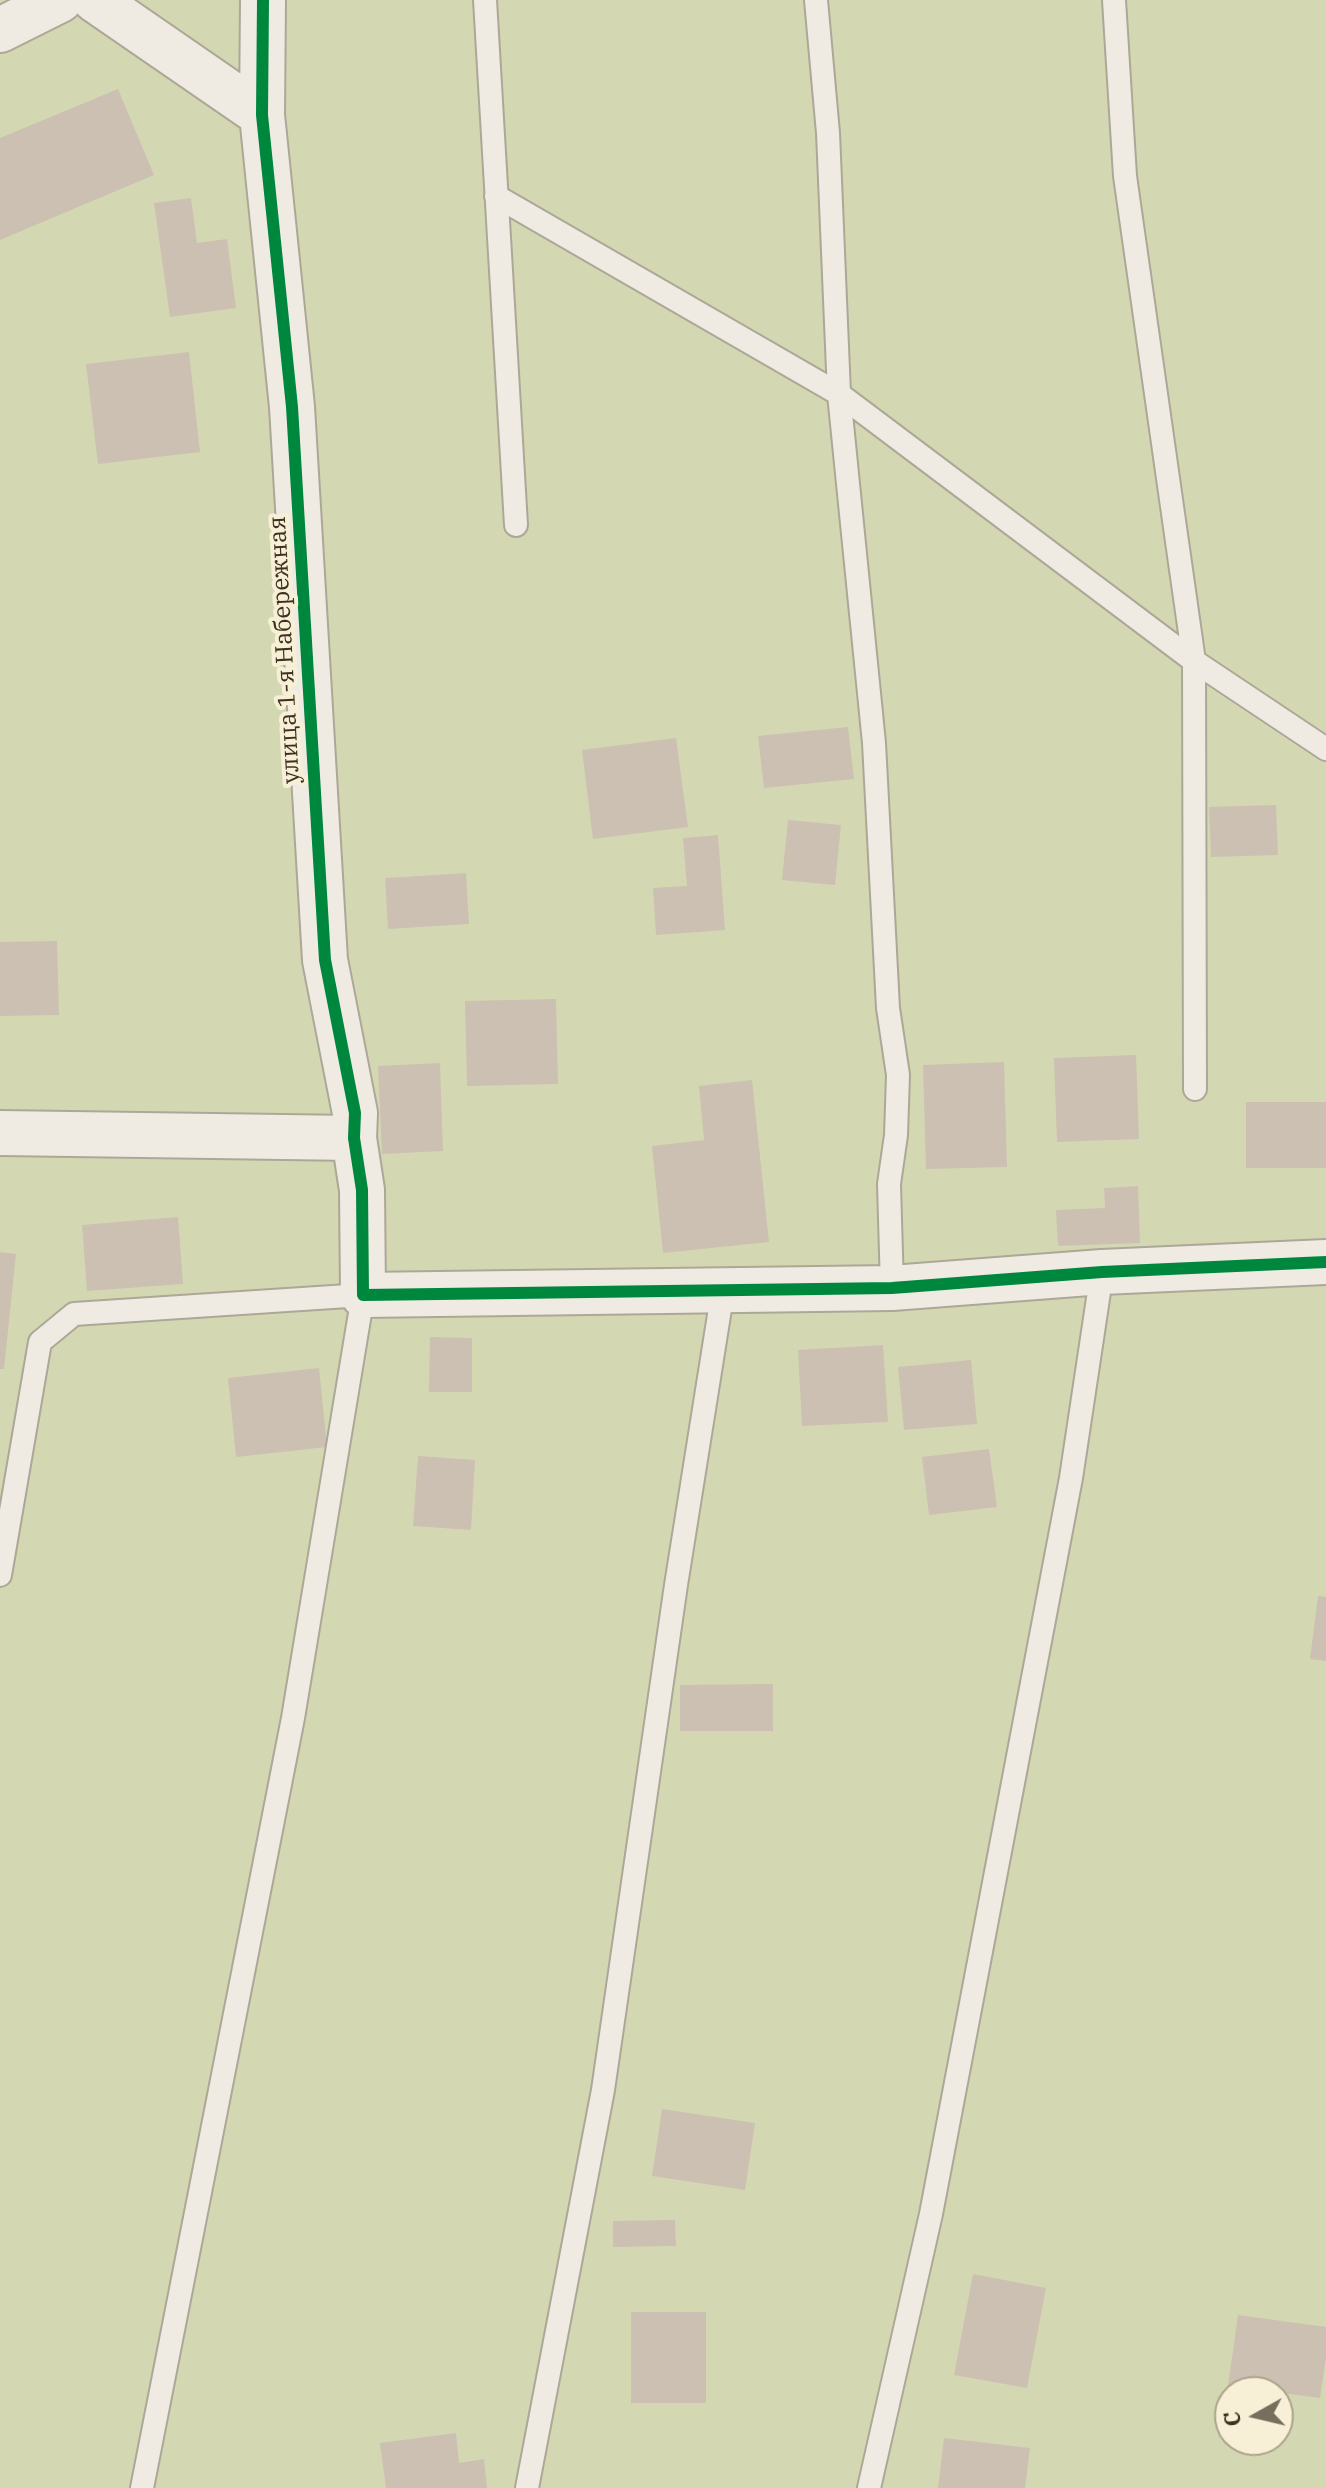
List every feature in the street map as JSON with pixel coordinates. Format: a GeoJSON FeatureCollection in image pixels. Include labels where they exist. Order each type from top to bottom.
{"type":"FeatureCollection","features":[{"type":"Feature","properties":{"kind":"street"},"geometry":{"type":"LineString","coordinates":[[0,30],[60,0]]}},
{"type":"Feature","properties":{"kind":"street"},"geometry":{"type":"LineString","coordinates":[[95,0],[262,115]]}},
{"type":"Feature","properties":{"kind":"street","name":"улица 1-я Набережная"},"geometry":{"type":"LineString","coordinates":[[263,0],[262,115],[292,407],[325,960],[355,1113],[354,1138],[362,1190],[363,1295]]}},
{"type":"Feature","properties":{"kind":"street"},"geometry":{"type":"LineString","coordinates":[[0,1133],[354,1138]]}},
{"type":"Feature","properties":{"kind":"street"},"geometry":{"type":"LineString","coordinates":[[363,1295],[892,1288],[1102,1272],[1326,1262]]}},
{"type":"Feature","properties":{"kind":"lane"},"geometry":{"type":"LineString","coordinates":[[485,0],[516,525]]}},
{"type":"Feature","properties":{"kind":"lane"},"geometry":{"type":"LineString","coordinates":[[816,0],[828,133],[839,394],[874,743],[888,1008],[898,1075],[896,1135],[889,1184],[892,1288]]}},
{"type":"Feature","properties":{"kind":"lane"},"geometry":{"type":"LineString","coordinates":[[1114,0],[1125,176],[1194,661],[1195,1089]]}},
{"type":"Feature","properties":{"kind":"lane"},"geometry":{"type":"LineString","coordinates":[[496,196],[839,394],[1194,661],[1326,749]]}},
{"type":"Feature","properties":{"kind":"lane"},"geometry":{"type":"LineString","coordinates":[[869,2488],[931,2214],[1071,1478],[1102,1272]]}},
{"type":"Feature","properties":{"kind":"lane"},"geometry":{"type":"LineString","coordinates":[[527,2488],[603,2090],[676,1585],[723,1290]]}},
{"type":"Feature","properties":{"kind":"lane"},"geometry":{"type":"LineString","coordinates":[[0,1575],[40,1342],[74,1314],[363,1295],[293,1718],[142,2488]]}},
{"type":"Feature","properties":{"kind":"green space"},"geometry":{"type":"Polygon","coordinates":[[[0,0],[1326,0],[1326,2488],[0,2488],[0,0]]]}},
{"type":"Feature","properties":{"kind":"building"},"geometry":{"type":"Polygon","coordinates":[[[118,89],[154,175],[0,240],[0,138],[118,89]]]}},
{"type":"Feature","properties":{"kind":"building"},"geometry":{"type":"Polygon","coordinates":[[[191,198],[197,243],[227,239],[236,308],[170,317],[154,203],[191,198]]]}},
{"type":"Feature","properties":{"kind":"building"},"geometry":{"type":"Polygon","coordinates":[[[189,352],[200,452],[98,464],[86,364],[189,352]]]}},
{"type":"Feature","properties":{"kind":"building"},"geometry":{"type":"Polygon","coordinates":[[[848,727],[854,779],[764,788],[758,736],[848,727]]]}},
{"type":"Feature","properties":{"kind":"building"},"geometry":{"type":"Polygon","coordinates":[[[676,738],[688,827],[593,839],[582,750],[676,738]]]}},
{"type":"Feature","properties":{"kind":"building"},"geometry":{"type":"Polygon","coordinates":[[[1276,805],[1278,855],[1211,857],[1209,807],[1276,805]]]}},
{"type":"Feature","properties":{"kind":"building"},"geometry":{"type":"Polygon","coordinates":[[[788,820],[841,825],[835,885],[782,880],[788,820]]]}},
{"type":"Feature","properties":{"kind":"building"},"geometry":{"type":"Polygon","coordinates":[[[718,835],[725,930],[656,935],[653,888],[687,886],[683,838],[718,835]]]}},
{"type":"Feature","properties":{"kind":"building"},"geometry":{"type":"Polygon","coordinates":[[[466,873],[469,924],[388,929],[385,878],[466,873]]]}},
{"type":"Feature","properties":{"kind":"building"},"geometry":{"type":"Polygon","coordinates":[[[57,941],[59,1015],[0,1016],[0,942],[57,941]]]}},
{"type":"Feature","properties":{"kind":"building"},"geometry":{"type":"Polygon","coordinates":[[[556,999],[558,1084],[467,1086],[465,1001],[556,999]]]}},
{"type":"Feature","properties":{"kind":"building"},"geometry":{"type":"Polygon","coordinates":[[[1136,1055],[1139,1139],[1057,1142],[1054,1058],[1136,1055]]]}},
{"type":"Feature","properties":{"kind":"building"},"geometry":{"type":"Polygon","coordinates":[[[1004,1062],[1007,1167],[926,1169],[923,1065],[1004,1062]]]}},
{"type":"Feature","properties":{"kind":"building"},"geometry":{"type":"Polygon","coordinates":[[[440,1063],[443,1151],[382,1154],[378,1066],[440,1063]]]}},
{"type":"Feature","properties":{"kind":"building"},"geometry":{"type":"Polygon","coordinates":[[[752,1080],[769,1242],[663,1253],[652,1146],[704,1140],[699,1086],[752,1080]]]}},
{"type":"Feature","properties":{"kind":"building"},"geometry":{"type":"Polygon","coordinates":[[[1246,1102],[1326,1102],[1326,1168],[1246,1168],[1246,1102]]]}},
{"type":"Feature","properties":{"kind":"building"},"geometry":{"type":"Polygon","coordinates":[[[1138,1186],[1140,1243],[1058,1246],[1056,1210],[1105,1208],[1104,1188],[1138,1186]]]}},
{"type":"Feature","properties":{"kind":"building"},"geometry":{"type":"Polygon","coordinates":[[[178,1217],[183,1284],[87,1291],[82,1225],[178,1217]]]}},
{"type":"Feature","properties":{"kind":"building"},"geometry":{"type":"Polygon","coordinates":[[[0,1252],[16,1254],[4,1369],[0,1369],[0,1252]]]}},
{"type":"Feature","properties":{"kind":"building"},"geometry":{"type":"Polygon","coordinates":[[[430,1337],[472,1338],[472,1392],[429,1392],[430,1337]]]}},
{"type":"Feature","properties":{"kind":"building"},"geometry":{"type":"Polygon","coordinates":[[[883,1345],[888,1422],[802,1426],[798,1350],[883,1345]]]}},
{"type":"Feature","properties":{"kind":"building"},"geometry":{"type":"Polygon","coordinates":[[[971,1360],[977,1424],[904,1430],[898,1367],[971,1360]]]}},
{"type":"Feature","properties":{"kind":"building"},"geometry":{"type":"Polygon","coordinates":[[[319,1368],[327,1447],[236,1457],[228,1378],[319,1368]]]}},
{"type":"Feature","properties":{"kind":"building"},"geometry":{"type":"Polygon","coordinates":[[[989,1449],[997,1507],[929,1515],[922,1457],[989,1449]]]}},
{"type":"Feature","properties":{"kind":"building"},"geometry":{"type":"Polygon","coordinates":[[[418,1456],[475,1460],[471,1530],[413,1526],[418,1456]]]}},
{"type":"Feature","properties":{"kind":"building"},"geometry":{"type":"Polygon","coordinates":[[[1318,1596],[1326,1597],[1326,1661],[1310,1659],[1318,1596]]]}},
{"type":"Feature","properties":{"kind":"building"},"geometry":{"type":"Polygon","coordinates":[[[773,1684],[773,1731],[680,1731],[680,1685],[773,1684]]]}},
{"type":"Feature","properties":{"kind":"building"},"geometry":{"type":"Polygon","coordinates":[[[662,2109],[755,2123],[745,2190],[652,2176],[662,2109]]]}},
{"type":"Feature","properties":{"kind":"building"},"geometry":{"type":"Polygon","coordinates":[[[675,2220],[676,2246],[613,2247],[613,2221],[675,2220]]]}},
{"type":"Feature","properties":{"kind":"building"},"geometry":{"type":"Polygon","coordinates":[[[973,2274],[1046,2288],[1027,2388],[954,2375],[973,2274]]]}},
{"type":"Feature","properties":{"kind":"building"},"geometry":{"type":"Polygon","coordinates":[[[631,2312],[706,2312],[706,2403],[631,2403],[631,2312]]]}},
{"type":"Feature","properties":{"kind":"building"},"geometry":{"type":"Polygon","coordinates":[[[1238,2315],[1326,2327],[1326,2357],[1320,2398],[1294,2395],[1294,2376],[1229,2376],[1238,2315]]]}},
{"type":"Feature","properties":{"kind":"building"},"geometry":{"type":"Polygon","coordinates":[[[456,2433],[459,2463],[484,2459],[487,2488],[386,2488],[380,2443],[456,2433]]]}},
{"type":"Feature","properties":{"kind":"building"},"geometry":{"type":"Polygon","coordinates":[[[944,2438],[1030,2448],[1025,2488],[938,2488],[944,2438]]]}},
{"type":"Feature","properties":{"kind":"cycle path"},"geometry":{"type":"LineString","coordinates":[[263,0],[262,115],[292,407],[325,960],[355,1113],[354,1138],[362,1190],[363,1295],[892,1288],[1102,1272],[1326,1262]]}}]}
